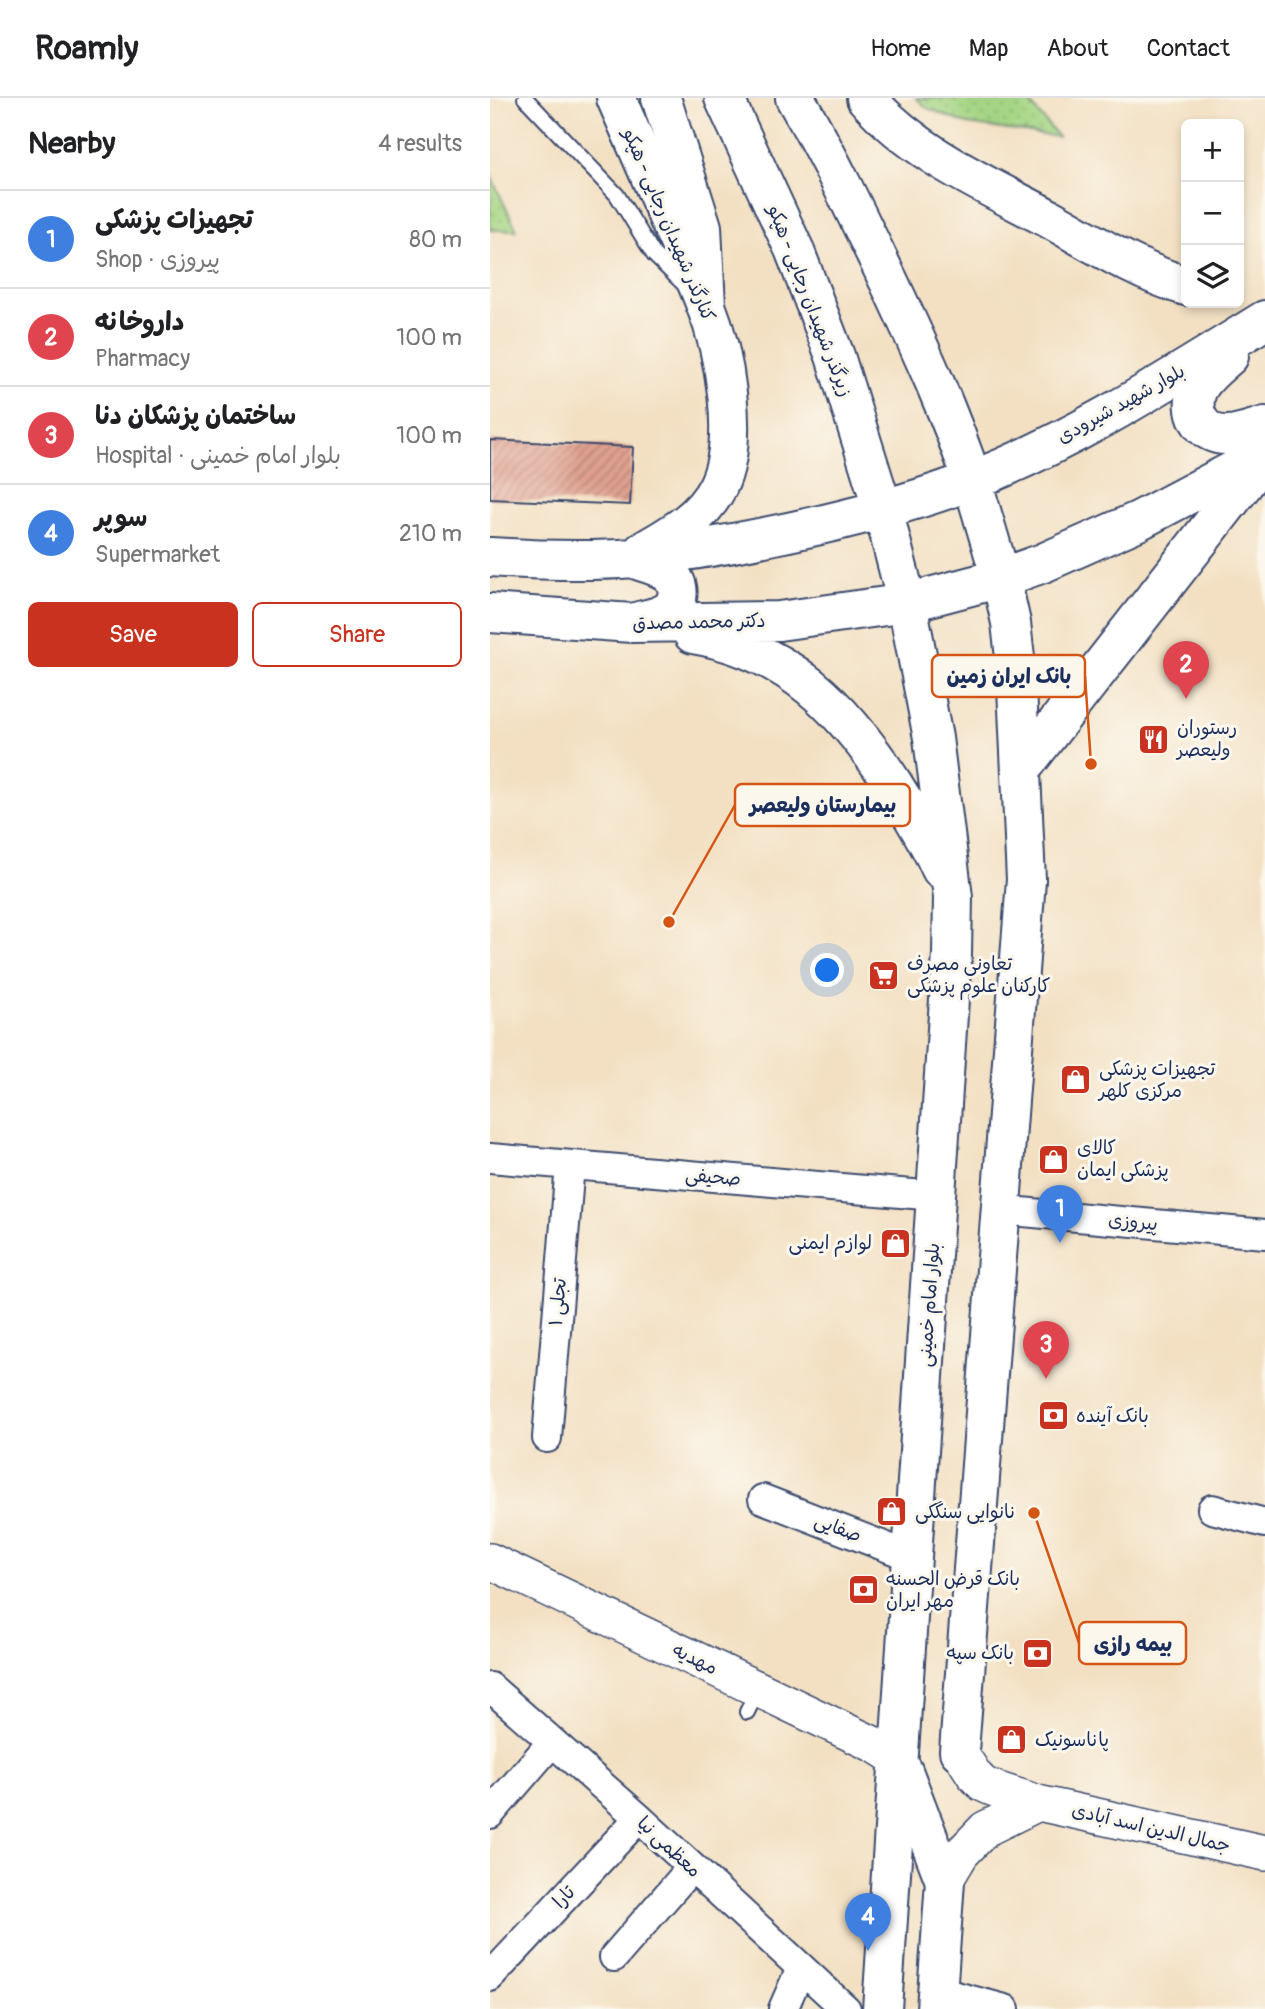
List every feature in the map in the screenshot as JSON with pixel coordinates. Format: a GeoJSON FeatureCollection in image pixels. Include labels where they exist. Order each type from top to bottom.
{"type":"FeatureCollection","features":[{"type":"Feature","properties":{"kind":"main road","name":"کنارگذر شهیدان رجایی - هپکو"},"geometry":{"type":"LineString","coordinates":[[616,98],[706,306],[723,367],[730,427],[725,469],[707,505],[680,531],[631,558]]}},
{"type":"Feature","properties":{"kind":"main road"},"geometry":{"type":"LineString","coordinates":[[661,98],[702,227],[706,306]]}},
{"type":"Feature","properties":{"kind":"main road","name":"زیرگذر شهیدان رجایی - هپکو"},"geometry":{"type":"LineString","coordinates":[[724,98],[793,249],[831,344],[883,510],[907,603]]}},
{"type":"Feature","properties":{"kind":"main road"},"geometry":{"type":"LineString","coordinates":[[795,98],[862,226],[911,328],[959,440],[1001,578],[1011,623],[1016,666],[1026,880],[959,1751]]}},
{"type":"Feature","properties":{"kind":"main road"},"geometry":{"type":"LineString","coordinates":[[866,98],[916,143],[964,174],[1120,258],[1181,284]]}},
{"type":"Feature","properties":{"kind":"main road"},"geometry":{"type":"LineString","coordinates":[[1244,301],[1265,306]]}},
{"type":"Feature","properties":{"kind":"main road"},"geometry":{"type":"LineString","coordinates":[[1265,322],[1212,372],[1196,392],[1195,409],[1200,424],[1211,433],[1226,435],[1265,426]]}},
{"type":"Feature","properties":{"kind":"main road","name":"بلوار شهید شیرودی"},"geometry":{"type":"LineString","coordinates":[[883,510],[972,480],[1090,425],[1265,322]]}},
{"type":"Feature","properties":{"kind":"main road"},"geometry":{"type":"LineString","coordinates":[[1001,578],[1043,563],[1138,521],[1265,455]]}},
{"type":"Feature","properties":{"kind":"main road"},"geometry":{"type":"LineString","coordinates":[[1022,768],[1265,455]]}},
{"type":"Feature","properties":{"kind":"main road"},"geometry":{"type":"LineString","coordinates":[[490,557],[568,560],[631,558],[689,551],[784,533],[883,510]]}},
{"type":"Feature","properties":{"kind":"main road"},"geometry":{"type":"LineString","coordinates":[[631,558],[665,570],[676,580],[678,592],[675,605],[665,613],[632,623]]}},
{"type":"Feature","properties":{"kind":"main road","name":"دکتر محمد مصدق"},"geometry":{"type":"LineString","coordinates":[[490,613],[632,623],[779,621],[907,603],[1001,578]]}},
{"type":"Feature","properties":{"kind":"main road","name":"بلوار امام خمینی"},"geometry":{"type":"LineString","coordinates":[[882,2009],[952,954],[953,897],[933,738],[907,603]]}},
{"type":"Feature","properties":{"kind":"main road"},"geometry":{"type":"LineString","coordinates":[[632,623],[709,636],[758,652],[793,672],[825,698],[856,732],[904,802],[934,854],[953,897]]}},
{"type":"Feature","properties":{"kind":"main road"},"geometry":{"type":"LineString","coordinates":[[898,1760],[945,1881],[936,2000]]}},
{"type":"Feature","properties":{"kind":"street","name":"صحیفی"},"geometry":{"type":"LineString","coordinates":[[490,1158],[936,1196]]}},
{"type":"Feature","properties":{"kind":"street","name":"تجلی ١"},"geometry":{"type":"LineString","coordinates":[[547,1438],[570,1165]]}},
{"type":"Feature","properties":{"kind":"street","name":"پیروزی"},"geometry":{"type":"LineString","coordinates":[[1000,1210],[1265,1234]]}},
{"type":"Feature","properties":{"kind":"street","name":"صفایی"},"geometry":{"type":"LineString","coordinates":[[763,1499],[912,1557]]}},
{"type":"Feature","properties":{"kind":"street"},"geometry":{"type":"LineString","coordinates":[[1212,1510],[1265,1523]]}},
{"type":"Feature","properties":{"kind":"street","name":"مهدیه"},"geometry":{"type":"LineString","coordinates":[[490,1561],[753,1701],[875,1745],[898,1760]]}},
{"type":"Feature","properties":{"kind":"street","name":"معظمی نیا"},"geometry":{"type":"LineString","coordinates":[[490,1687],[639,1818],[846,2009]]}},
{"type":"Feature","properties":{"kind":"street"},"geometry":{"type":"LineString","coordinates":[[490,1814],[552,1742]]}},
{"type":"Feature","properties":{"kind":"street","name":"جمال الدین اسد آبادی"},"geometry":{"type":"LineString","coordinates":[[959,1751],[983,1784],[1038,1803],[1265,1853]]}},
{"type":"Feature","properties":{"kind":"street"},"geometry":{"type":"LineString","coordinates":[[945,1881],[961,1854],[985,1829],[1038,1803]]}},
{"type":"Feature","properties":{"kind":"street","name":"تارا"},"geometry":{"type":"LineString","coordinates":[[490,1977],[639,1818]]}},
{"type":"Feature","properties":{"kind":"street"},"geometry":{"type":"LineString","coordinates":[[614,1957],[692,1867]]}},
{"type":"Feature","properties":{"kind":"street"},"geometry":{"type":"LineString","coordinates":[[783,2009],[801,1968]]}},
{"type":"Feature","properties":{"kind":"street"},"geometry":{"type":"LineString","coordinates":[[936,2000],[1005,2009]]}},
{"type":"Feature","properties":{"kind":"lane"},"geometry":{"type":"LineString","coordinates":[[525,98],[617,195],[654,255],[706,306]]}},
{"type":"Feature","properties":{"kind":"green space"},"geometry":{"type":"Polygon","coordinates":[[[916,98],[1026,98],[1058,137],[967,124],[927,108],[916,98]]]}},
{"type":"Feature","properties":{"kind":"green space"},"geometry":{"type":"Polygon","coordinates":[[[490,174],[491,177],[517,230],[490,230],[490,174]]]}},
{"type":"Feature","properties":{"kind":"building"},"geometry":{"type":"Polygon","coordinates":[[[490,440],[633,447],[630,505],[490,499],[490,440]]]}},
{"type":"Feature","properties":{"kind":"place","name":"داروخانه"},"geometry":{"type":"Point","coordinates":[1186,699]}},
{"type":"Feature","properties":{"kind":"place","name":"رستوران ولیعصر"},"geometry":{"type":"Point","coordinates":[1154,739]}},
{"type":"Feature","properties":{"kind":"place","name":"بانک ایران زمین"},"geometry":{"type":"Point","coordinates":[1091,764]}},
{"type":"Feature","properties":{"kind":"place","name":"بیمارستان ولیعصر"},"geometry":{"type":"Point","coordinates":[669,922]}},
{"type":"Feature","properties":{"kind":"place","name":"تعاونی مصرف کارکنان علوم پزشکی"},"geometry":{"type":"Point","coordinates":[884,975]}},
{"type":"Feature","properties":{"kind":"place","name":"تجهیزات پزشکی مرکزی کلهر"},"geometry":{"type":"Point","coordinates":[1076,1080]}},
{"type":"Feature","properties":{"kind":"place","name":"کالای پزشکی ایمان"},"geometry":{"type":"Point","coordinates":[1054,1159]}},
{"type":"Feature","properties":{"kind":"place","name":"لوازم ایمنی"},"geometry":{"type":"Point","coordinates":[895,1243]}},
{"type":"Feature","properties":{"kind":"place","name":"تجهیزات پزشکی"},"geometry":{"type":"Point","coordinates":[1060,1243]}},
{"type":"Feature","properties":{"kind":"place","name":"ساختمان پزشکان دنا"},"geometry":{"type":"Point","coordinates":[1046,1379]}},
{"type":"Feature","properties":{"kind":"place","name":"بانک آینده"},"geometry":{"type":"Point","coordinates":[1053,1416]}},
{"type":"Feature","properties":{"kind":"place","name":"نانوایی سنگکی"},"geometry":{"type":"Point","coordinates":[892,1512]}},
{"type":"Feature","properties":{"kind":"place","name":"بیمه رازی"},"geometry":{"type":"Point","coordinates":[1034,1513]}},
{"type":"Feature","properties":{"kind":"place","name":"بانک قرض الحسنه مهر ایران"},"geometry":{"type":"Point","coordinates":[863,1590]}},
{"type":"Feature","properties":{"kind":"place","name":"بانک سپه"},"geometry":{"type":"Point","coordinates":[1037,1653]}},
{"type":"Feature","properties":{"kind":"place","name":"پاناسونیک"},"geometry":{"type":"Point","coordinates":[1012,1740]}},
{"type":"Feature","properties":{"kind":"place","name":"سوپر"},"geometry":{"type":"Point","coordinates":[868,1951]}}]}
